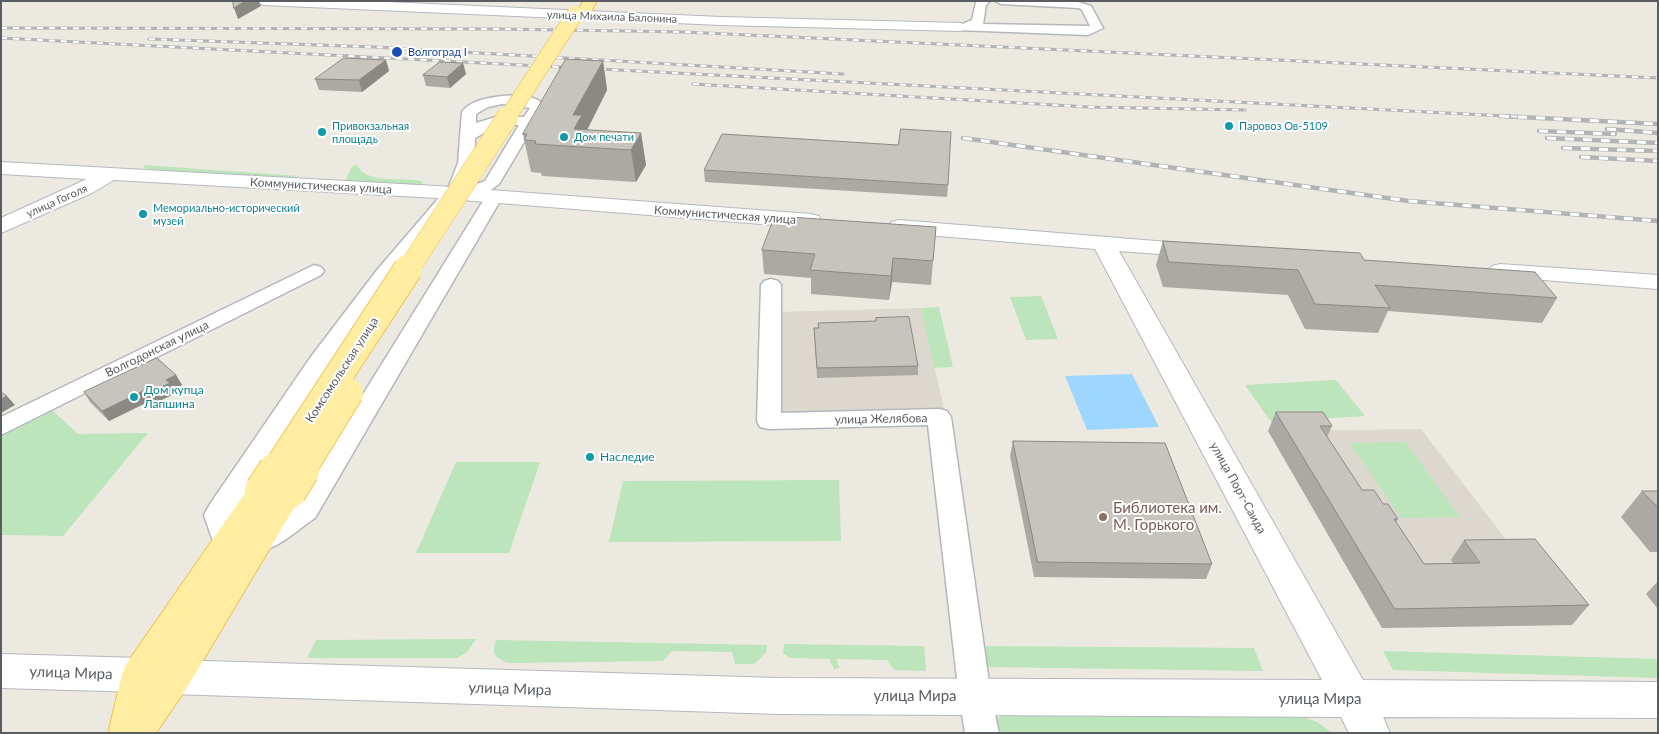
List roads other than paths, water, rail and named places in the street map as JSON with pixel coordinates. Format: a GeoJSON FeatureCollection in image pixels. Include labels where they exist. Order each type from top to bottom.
{"type":"FeatureCollection","features":[{"type":"Feature","properties":{"kind":"main road","name":"Комсомольская улица"},"geometry":{"type":"LineString","coordinates":[[128,733],[156,676],[275,491],[493,163],[582,8]]}},
{"type":"Feature","properties":{"kind":"main road","name":"Комсомольская улица"},"geometry":{"type":"LineString","coordinates":[[132,733],[156,676]]}},
{"type":"Feature","properties":{"kind":"street","name":"улица Михаила Балонина"},"geometry":{"type":"LineString","coordinates":[[263,1],[721,21],[961,27]]}},
{"type":"Feature","properties":{"kind":"street"},"geometry":{"type":"LineString","coordinates":[[961,27],[978,22],[980,4],[984,1]]}},
{"type":"Feature","properties":{"kind":"street"},"geometry":{"type":"LineString","coordinates":[[961,27],[1088,31],[1097,28],[1088,8],[1081,5],[1001,1]]}},
{"type":"Feature","properties":{"kind":"street"},"geometry":{"type":"LineString","coordinates":[[518,101],[537,105],[538,107],[495,192],[305,511],[241,544],[218,515],[220,511],[318,363],[384,274],[458,194],[457,186],[466,163],[468,112],[487,102],[518,101]]}},
{"type":"Feature","properties":{"kind":"street","name":"Коммунистическая улица"},"geometry":{"type":"LineString","coordinates":[[1,168],[458,194],[495,192],[837,223]]}},
{"type":"Feature","properties":{"kind":"street","name":"улица Гоголя"},"geometry":{"type":"LineString","coordinates":[[1,226],[85,190],[110,174]]}},
{"type":"Feature","properties":{"kind":"street"},"geometry":{"type":"LineString","coordinates":[[877,226],[1218,251]]}},
{"type":"Feature","properties":{"kind":"street","name":"улица Порт-Саида"},"geometry":{"type":"LineString","coordinates":[[1103,243],[1324,644],[1361,716]]}},
{"type":"Feature","properties":{"kind":"street"},"geometry":{"type":"LineString","coordinates":[[1483,270],[1658,282]]}},
{"type":"Feature","properties":{"kind":"street","name":"Волгодонская улица"},"geometry":{"type":"LineString","coordinates":[[1,427],[314,271]]}},
{"type":"Feature","properties":{"kind":"street","name":"улица Желябова"},"geometry":{"type":"LineString","coordinates":[[771,285],[769,421],[939,417],[978,714]]}},
{"type":"Feature","properties":{"kind":"street","name":"улица Мира"},"geometry":{"type":"LineString","coordinates":[[1,671],[778,696],[978,714],[1361,716],[1415,698],[1658,700]]}},
{"type":"Feature","properties":{"kind":"water"},"geometry":{"type":"Polygon","coordinates":[[[1132,374],[1159,427],[1087,430],[1065,376],[1132,374]]]}},
{"type":"Feature","properties":{"kind":"railway"},"geometry":{"type":"LineString","coordinates":[[1,28],[499,29],[685,32],[1658,78]]}},
{"type":"Feature","properties":{"kind":"railway"},"geometry":{"type":"LineString","coordinates":[[1,38],[1524,117]]}},
{"type":"Feature","properties":{"kind":"railway"},"geometry":{"type":"LineString","coordinates":[[149,39],[375,47],[843,74]]}},
{"type":"Feature","properties":{"kind":"railway"},"geometry":{"type":"LineString","coordinates":[[693,84],[1089,107],[1245,110]]}},
{"type":"Feature","properties":{"kind":"railway"},"geometry":{"type":"LineString","coordinates":[[1500,116],[1658,124]]}},
{"type":"Feature","properties":{"kind":"railway"},"geometry":{"type":"LineString","coordinates":[[1607,129],[1658,133]]}},
{"type":"Feature","properties":{"kind":"railway"},"geometry":{"type":"LineString","coordinates":[[1539,131],[1615,134]]}},
{"type":"Feature","properties":{"kind":"railway"},"geometry":{"type":"LineString","coordinates":[[963,138],[1408,201],[1658,221]]}},
{"type":"Feature","properties":{"kind":"railway"},"geometry":{"type":"LineString","coordinates":[[1547,138],[1658,143]]}},
{"type":"Feature","properties":{"kind":"railway"},"geometry":{"type":"LineString","coordinates":[[1563,148],[1658,151]]}},
{"type":"Feature","properties":{"kind":"railway"},"geometry":{"type":"LineString","coordinates":[[1581,157],[1658,161]]}},
{"type":"Feature","properties":{"kind":"place","name":"Волгоград I"},"geometry":{"type":"Point","coordinates":[397,52]}},
{"type":"Feature","properties":{"kind":"place","name":"Паровоз Ов-5109"},"geometry":{"type":"Point","coordinates":[1229,126]}},
{"type":"Feature","properties":{"kind":"place","name":"Привокзальная площадь"},"geometry":{"type":"Point","coordinates":[322,132]}},
{"type":"Feature","properties":{"kind":"place","name":"Дом печати"},"geometry":{"type":"Point","coordinates":[564,137]}},
{"type":"Feature","properties":{"kind":"place","name":"Мемориально-исторический музей"},"geometry":{"type":"Point","coordinates":[143,214]}},
{"type":"Feature","properties":{"kind":"place","name":"Дом купца Лапшина"},"geometry":{"type":"Point","coordinates":[134,397]}},
{"type":"Feature","properties":{"kind":"place","name":"Наследие"},"geometry":{"type":"Point","coordinates":[590,457]}},
{"type":"Feature","properties":{"kind":"place","name":"Библиотека им. М. Горького"},"geometry":{"type":"Point","coordinates":[1103,517]}}]}
